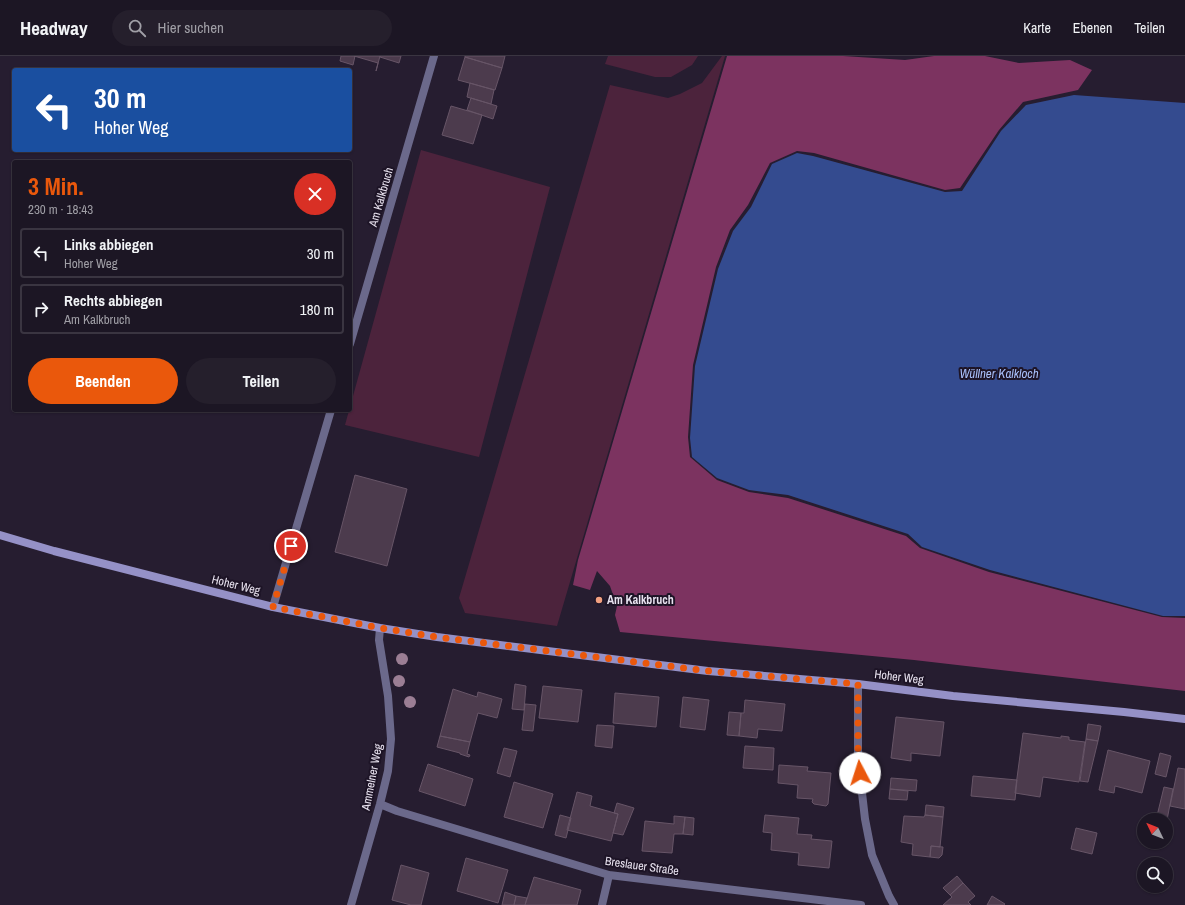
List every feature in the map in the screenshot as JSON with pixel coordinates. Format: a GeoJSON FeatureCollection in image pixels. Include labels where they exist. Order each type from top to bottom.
{"type":"FeatureCollection","features":[{"type":"Feature","properties":{"kind":"street","name":"Am Kalkbruch"},"geometry":{"type":"LineString","coordinates":[[352,337],[434,56]]}},
{"type":"Feature","properties":{"kind":"street"},"geometry":{"type":"LineString","coordinates":[[273,607],[330,412]]}},
{"type":"Feature","properties":{"kind":"street","name":"Hoher Weg"},"geometry":{"type":"LineString","coordinates":[[0,535],[54,551],[273,607],[380,628],[437,637],[708,671],[858,684],[953,696],[1185,719]]}},
{"type":"Feature","properties":{"kind":"street","name":"Ammelner Weg"},"geometry":{"type":"LineString","coordinates":[[351,905],[388,771],[391,739],[388,696],[379,640],[380,628]]}},
{"type":"Feature","properties":{"kind":"street"},"geometry":{"type":"LineString","coordinates":[[858,684],[858,758],[865,818],[872,855],[894,905]]}},
{"type":"Feature","properties":{"kind":"street","name":"Breslauer Straße"},"geometry":{"type":"LineString","coordinates":[[380,804],[412,816],[609,875],[861,905]]}},
{"type":"Feature","properties":{"kind":"street"},"geometry":{"type":"LineString","coordinates":[[602,905],[609,875]]}},
{"type":"Feature","properties":{"kind":"shaded area"},"geometry":{"type":"Polygon","coordinates":[[[608,56],[698,56],[692,65],[671,77],[655,77],[605,64],[608,56]]]}},
{"type":"Feature","properties":{"kind":"shaded area"},"geometry":{"type":"Polygon","coordinates":[[[722,56],[725,56],[557,626],[465,613],[459,598],[610,85],[668,98],[702,83],[722,56]]]}},
{"type":"Feature","properties":{"kind":"shaded area"},"geometry":{"type":"Polygon","coordinates":[[[727,56],[843,56],[905,60],[934,56],[985,56],[1019,63],[1070,60],[1092,70],[1078,90],[1023,102],[999,130],[960,188],[945,190],[814,153],[797,151],[770,163],[748,205],[730,230],[716,267],[693,365],[688,437],[690,457],[717,480],[749,492],[788,498],[906,536],[920,548],[989,572],[1162,617],[1185,618],[1185,691],[914,660],[620,632],[615,615],[617,606],[610,586],[597,571],[590,590],[573,585],[578,560],[727,56]]]}},
{"type":"Feature","properties":{"kind":"shaded area"},"geometry":{"type":"Polygon","coordinates":[[[421,150],[550,187],[479,457],[345,425],[349,412],[352,412],[352,400],[421,150]]]}},
{"type":"Feature","properties":{"kind":"water","name":"Wüllner Kalkloch"},"geometry":{"type":"Polygon","coordinates":[[[1074,95],[1185,103],[1185,616],[1163,616],[990,570],[922,547],[908,534],[788,495],[749,490],[717,478],[692,457],[690,438],[695,366],[718,269],[733,231],[751,207],[772,164],[797,153],[945,192],[962,191],[1001,131],[1026,105],[1074,95]]]}},
{"type":"Feature","properties":{"kind":"building"},"geometry":{"type":"Polygon","coordinates":[[[341,56],[355,56],[353,65],[340,61],[341,56]]]}},
{"type":"Feature","properties":{"kind":"building"},"geometry":{"type":"Polygon","coordinates":[[[354,56],[380,56],[376,71],[378,63],[354,56]]]}},
{"type":"Feature","properties":{"kind":"building"},"geometry":{"type":"Polygon","coordinates":[[[380,56],[401,56],[399,63],[380,56]]]}},
{"type":"Feature","properties":{"kind":"building"},"geometry":{"type":"Polygon","coordinates":[[[465,56],[505,56],[502,68],[465,56]]]}},
{"type":"Feature","properties":{"kind":"building"},"geometry":{"type":"Polygon","coordinates":[[[465,57],[502,68],[495,90],[458,80],[465,57]]]}},
{"type":"Feature","properties":{"kind":"building"},"geometry":{"type":"Polygon","coordinates":[[[470,83],[494,90],[491,104],[467,97],[470,83]]]}},
{"type":"Feature","properties":{"kind":"building"},"geometry":{"type":"Polygon","coordinates":[[[471,98],[497,106],[493,119],[467,110],[471,98]]]}},
{"type":"Feature","properties":{"kind":"building"},"geometry":{"type":"Polygon","coordinates":[[[451,106],[482,115],[473,144],[442,135],[451,106]]]}},
{"type":"Feature","properties":{"kind":"building"},"geometry":{"type":"Polygon","coordinates":[[[355,475],[407,489],[387,566],[335,552],[355,475]]]}},
{"type":"Feature","properties":{"kind":"building"},"geometry":{"type":"Polygon","coordinates":[[[515,684],[526,686],[524,710],[512,709],[515,684]]]}},
{"type":"Feature","properties":{"kind":"building"},"geometry":{"type":"Polygon","coordinates":[[[543,686],[582,690],[578,722],[539,718],[543,686]]]}},
{"type":"Feature","properties":{"kind":"building"},"geometry":{"type":"Polygon","coordinates":[[[453,689],[477,697],[478,692],[502,699],[497,718],[478,713],[470,742],[440,736],[453,689]]]}},
{"type":"Feature","properties":{"kind":"building"},"geometry":{"type":"Polygon","coordinates":[[[615,693],[659,697],[656,727],[613,723],[615,693]]]}},
{"type":"Feature","properties":{"kind":"building"},"geometry":{"type":"Polygon","coordinates":[[[683,697],[709,700],[705,730],[680,727],[683,697]]]}},
{"type":"Feature","properties":{"kind":"building"},"geometry":{"type":"Polygon","coordinates":[[[745,700],[785,704],[782,731],[758,729],[757,738],[739,736],[741,713],[744,713],[745,700]]]}},
{"type":"Feature","properties":{"kind":"building"},"geometry":{"type":"Polygon","coordinates":[[[525,704],[536,705],[533,731],[522,730],[525,704]]]}},
{"type":"Feature","properties":{"kind":"building"},"geometry":{"type":"Polygon","coordinates":[[[729,712],[741,713],[739,736],[727,735],[729,712]]]}},
{"type":"Feature","properties":{"kind":"building"},"geometry":{"type":"Polygon","coordinates":[[[896,717],[944,722],[940,756],[911,753],[911,761],[891,758],[896,717]]]}},
{"type":"Feature","properties":{"kind":"building"},"geometry":{"type":"Polygon","coordinates":[[[1088,724],[1101,726],[1098,741],[1086,739],[1088,724]]]}},
{"type":"Feature","properties":{"kind":"building"},"geometry":{"type":"Polygon","coordinates":[[[597,725],[614,726],[612,748],[595,746],[597,725]]]}},
{"type":"Feature","properties":{"kind":"building"},"geometry":{"type":"Polygon","coordinates":[[[1023,733],[1061,738],[1061,736],[1069,737],[1069,740],[1085,742],[1079,782],[1043,777],[1040,797],[1015,793],[1023,733]]]}},
{"type":"Feature","properties":{"kind":"building"},"geometry":{"type":"Polygon","coordinates":[[[440,736],[470,742],[467,754],[470,755],[469,757],[437,747],[440,736]]]}},
{"type":"Feature","properties":{"kind":"building"},"geometry":{"type":"Polygon","coordinates":[[[1086,739],[1098,741],[1088,782],[1080,781],[1086,739]]]}},
{"type":"Feature","properties":{"kind":"building"},"geometry":{"type":"Polygon","coordinates":[[[745,746],[774,748],[773,770],[743,768],[745,746]]]}},
{"type":"Feature","properties":{"kind":"building"},"geometry":{"type":"Polygon","coordinates":[[[504,748],[517,751],[510,777],[497,773],[504,748]]]}},
{"type":"Feature","properties":{"kind":"building"},"geometry":{"type":"Polygon","coordinates":[[[1108,750],[1150,761],[1142,793],[1115,786],[1114,793],[1099,790],[1108,750]]]}},
{"type":"Feature","properties":{"kind":"building"},"geometry":{"type":"Polygon","coordinates":[[[1160,753],[1171,756],[1166,777],[1155,774],[1160,753]]]}},
{"type":"Feature","properties":{"kind":"building"},"geometry":{"type":"Polygon","coordinates":[[[428,764],[473,779],[465,806],[419,791],[428,764]]]}},
{"type":"Feature","properties":{"kind":"building"},"geometry":{"type":"Polygon","coordinates":[[[779,765],[808,767],[807,771],[831,773],[828,804],[826,806],[814,804],[812,802],[813,799],[797,798],[798,785],[778,783],[779,765]]]}},
{"type":"Feature","properties":{"kind":"building"},"geometry":{"type":"Polygon","coordinates":[[[1178,768],[1185,769],[1185,809],[1170,806],[1178,768]]]}},
{"type":"Feature","properties":{"kind":"building"},"geometry":{"type":"Polygon","coordinates":[[[973,776],[1017,780],[1015,800],[971,796],[973,776]]]}},
{"type":"Feature","properties":{"kind":"building"},"geometry":{"type":"Polygon","coordinates":[[[891,778],[917,780],[916,791],[890,789],[891,778]]]}},
{"type":"Feature","properties":{"kind":"building"},"geometry":{"type":"Polygon","coordinates":[[[514,782],[553,794],[543,828],[504,817],[514,782]]]}},
{"type":"Feature","properties":{"kind":"building"},"geometry":{"type":"Polygon","coordinates":[[[1164,787],[1173,789],[1168,813],[1158,813],[1164,787]]]}},
{"type":"Feature","properties":{"kind":"building"},"geometry":{"type":"Polygon","coordinates":[[[890,789],[908,791],[907,800],[889,799],[890,789]]]}},
{"type":"Feature","properties":{"kind":"building"},"geometry":{"type":"Polygon","coordinates":[[[577,792],[592,796],[590,806],[618,814],[611,841],[567,830],[577,792]]]}},
{"type":"Feature","properties":{"kind":"building"},"geometry":{"type":"Polygon","coordinates":[[[617,803],[634,808],[623,835],[613,833],[618,814],[614,813],[617,803]]]}},
{"type":"Feature","properties":{"kind":"building"},"geometry":{"type":"Polygon","coordinates":[[[926,805],[944,807],[943,817],[925,815],[926,805]]]}},
{"type":"Feature","properties":{"kind":"building"},"geometry":{"type":"Polygon","coordinates":[[[560,815],[571,818],[566,838],[555,835],[560,815]]]}},
{"type":"Feature","properties":{"kind":"building"},"geometry":{"type":"Polygon","coordinates":[[[765,815],[799,818],[797,834],[812,835],[811,839],[832,841],[829,868],[798,865],[799,853],[771,850],[772,833],[763,832],[765,815]]]}},
{"type":"Feature","properties":{"kind":"building"},"geometry":{"type":"Polygon","coordinates":[[[925,815],[943,817],[940,847],[931,846],[930,857],[912,855],[913,844],[901,842],[904,816],[924,817],[925,815]]]}},
{"type":"Feature","properties":{"kind":"building"},"geometry":{"type":"Polygon","coordinates":[[[674,816],[685,817],[683,834],[674,834],[672,853],[642,851],[645,821],[674,824],[674,816]]]}},
{"type":"Feature","properties":{"kind":"building"},"geometry":{"type":"Polygon","coordinates":[[[685,817],[694,818],[693,835],[683,834],[685,817]]]}},
{"type":"Feature","properties":{"kind":"building"},"geometry":{"type":"Polygon","coordinates":[[[1076,828],[1097,833],[1092,854],[1071,849],[1076,828]]]}},
{"type":"Feature","properties":{"kind":"building"},"geometry":{"type":"Polygon","coordinates":[[[931,846],[943,847],[942,855],[939,858],[930,857],[931,846]]]}},
{"type":"Feature","properties":{"kind":"building"},"geometry":{"type":"Polygon","coordinates":[[[466,858],[508,870],[498,903],[457,891],[466,858]]]}},
{"type":"Feature","properties":{"kind":"building"},"geometry":{"type":"Polygon","coordinates":[[[401,865],[429,873],[421,905],[411,905],[392,900],[401,865]]]}},
{"type":"Feature","properties":{"kind":"building"},"geometry":{"type":"Polygon","coordinates":[[[957,876],[963,883],[950,895],[943,888],[957,876]]]}},
{"type":"Feature","properties":{"kind":"building"},"geometry":{"type":"Polygon","coordinates":[[[534,877],[581,890],[577,905],[525,905],[534,877]]]}},
{"type":"Feature","properties":{"kind":"building"},"geometry":{"type":"Polygon","coordinates":[[[963,883],[975,896],[968,902],[971,905],[943,905],[952,897],[950,895],[963,883]]]}},
{"type":"Feature","properties":{"kind":"building"},"geometry":{"type":"Polygon","coordinates":[[[505,892],[516,896],[514,905],[502,905],[505,892]]]}},
{"type":"Feature","properties":{"kind":"building"},"geometry":{"type":"Polygon","coordinates":[[[516,896],[527,898],[525,905],[514,905],[516,896]]]}},
{"type":"Feature","properties":{"kind":"building"},"geometry":{"type":"Polygon","coordinates":[[[992,896],[1005,904],[987,905],[992,896]]]}},
{"type":"Feature","properties":{"kind":"place","name":"Am Kalkbruch"},"geometry":{"type":"Point","coordinates":[599,600]}},
{"type":"Feature","properties":{"kind":"route"},"geometry":{"type":"LineString","coordinates":[[291,546],[273,607],[380,628],[437,637],[708,671],[858,684],[858,758],[860,773]]}}]}
